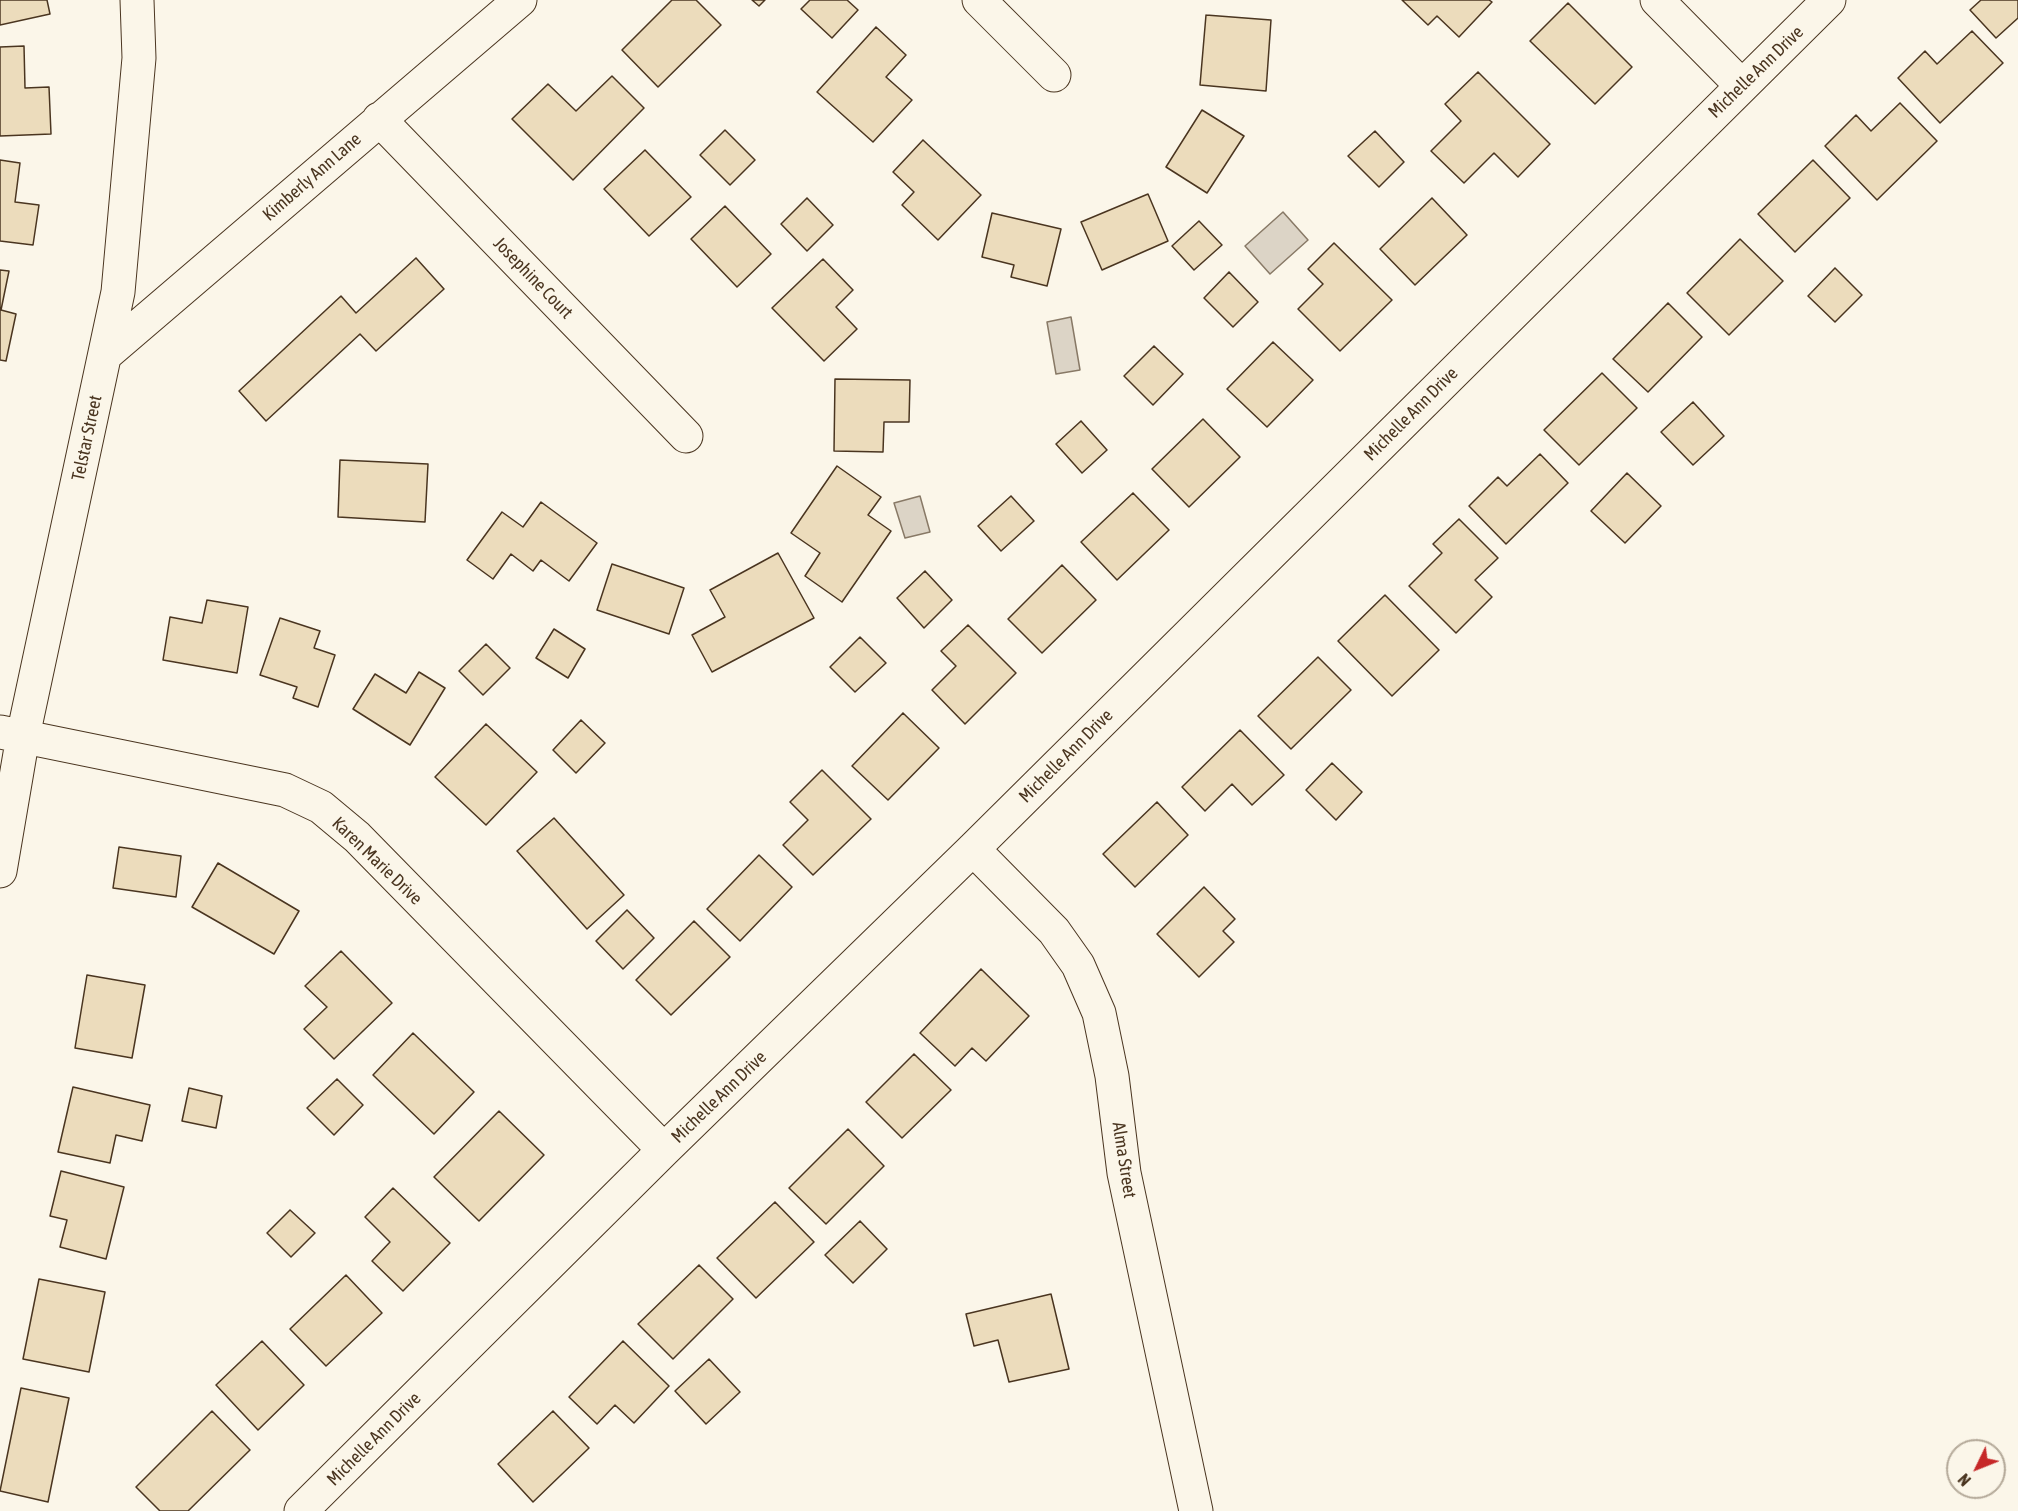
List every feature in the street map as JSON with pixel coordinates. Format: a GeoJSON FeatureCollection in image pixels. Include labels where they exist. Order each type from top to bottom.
{"type":"FeatureCollection","features":[{"type":"Feature","properties":{"kind":"street","name":"Telstar Street"},"geometry":{"type":"LineString","coordinates":[[0,871],[12,734],[105,355],[118,292],[139,58],[137,0]]}},
{"type":"Feature","properties":{"kind":"street","name":"Kimberly Ann Lane"},"geometry":{"type":"LineString","coordinates":[[105,355],[520,0]]}},
{"type":"Feature","properties":{"kind":"street"},"geometry":{"type":"LineString","coordinates":[[980,0],[1054,75]]}},
{"type":"Feature","properties":{"kind":"street"},"geometry":{"type":"LineString","coordinates":[[1657,0],[1741,85]]}},
{"type":"Feature","properties":{"kind":"street","name":"Michelle Ann Drive"},"geometry":{"type":"LineString","coordinates":[[301,1511],[1829,0]]}},
{"type":"Feature","properties":{"kind":"street","name":"Josephine Court"},"geometry":{"type":"LineString","coordinates":[[379,119],[686,436]]}},
{"type":"Feature","properties":{"kind":"street","name":"Karen Marie Drive"},"geometry":{"type":"LineString","coordinates":[[12,734],[285,789],[321,807],[357,837],[664,1150]]}},
{"type":"Feature","properties":{"kind":"street","name":"Alma Street"},"geometry":{"type":"LineString","coordinates":[[973,849],[1054,931],[1078,965],[1099,1014],[1113,1076],[1124,1173],[1196,1511]]}},
{"type":"Feature","properties":{"kind":"shaded area"},"geometry":{"type":"Polygon","coordinates":[[[1283,212],[1308,240],[1270,274],[1245,246],[1283,212]]]}},
{"type":"Feature","properties":{"kind":"shaded area"},"geometry":{"type":"Polygon","coordinates":[[[1071,317],[1080,370],[1056,374],[1047,322],[1071,317]]]}},
{"type":"Feature","properties":{"kind":"shaded area"},"geometry":{"type":"Polygon","coordinates":[[[920,496],[930,532],[905,538],[894,503],[920,496]]]}},
{"type":"Feature","properties":{"kind":"building"},"geometry":{"type":"Polygon","coordinates":[[[0,0],[47,0],[50,14],[0,25],[0,0]]]}},
{"type":"Feature","properties":{"kind":"building"},"geometry":{"type":"Polygon","coordinates":[[[672,0],[696,0],[721,25],[658,87],[622,50],[672,0]]]}},
{"type":"Feature","properties":{"kind":"building"},"geometry":{"type":"Polygon","coordinates":[[[752,0],[765,0],[759,6],[752,0]]]}},
{"type":"Feature","properties":{"kind":"building"},"geometry":{"type":"Polygon","coordinates":[[[810,0],[847,0],[858,10],[832,38],[801,9],[810,0]]]}},
{"type":"Feature","properties":{"kind":"building"},"geometry":{"type":"Polygon","coordinates":[[[1402,0],[1489,0],[1492,2],[1459,37],[1437,16],[1428,25],[1402,0]]]}},
{"type":"Feature","properties":{"kind":"building"},"geometry":{"type":"Polygon","coordinates":[[[1981,0],[2018,0],[2018,18],[1996,38],[1970,10],[1981,0]]]}},
{"type":"Feature","properties":{"kind":"building"},"geometry":{"type":"Polygon","coordinates":[[[1568,3],[1632,67],[1595,104],[1530,41],[1568,3]]]}},
{"type":"Feature","properties":{"kind":"building"},"geometry":{"type":"Polygon","coordinates":[[[1206,15],[1271,20],[1266,91],[1200,85],[1206,15]]]}},
{"type":"Feature","properties":{"kind":"building"},"geometry":{"type":"Polygon","coordinates":[[[876,27],[906,55],[886,77],[912,100],[873,142],[817,92],[876,27]]]}},
{"type":"Feature","properties":{"kind":"building"},"geometry":{"type":"Polygon","coordinates":[[[1972,31],[2003,63],[1940,123],[1898,78],[1925,51],[1937,64],[1972,31]]]}},
{"type":"Feature","properties":{"kind":"building"},"geometry":{"type":"Polygon","coordinates":[[[24,46],[25,88],[49,87],[51,134],[0,136],[0,47],[24,46]]]}},
{"type":"Feature","properties":{"kind":"building"},"geometry":{"type":"Polygon","coordinates":[[[1478,72],[1550,144],[1518,177],[1494,153],[1464,183],[1431,151],[1461,121],[1445,104],[1478,72]]]}},
{"type":"Feature","properties":{"kind":"building"},"geometry":{"type":"Polygon","coordinates":[[[612,76],[644,108],[573,180],[512,119],[548,84],[576,111],[612,76]]]}},
{"type":"Feature","properties":{"kind":"building"},"geometry":{"type":"Polygon","coordinates":[[[1900,103],[1937,141],[1877,200],[1825,146],[1856,115],[1871,131],[1900,103]]]}},
{"type":"Feature","properties":{"kind":"building"},"geometry":{"type":"Polygon","coordinates":[[[1202,110],[1244,136],[1207,193],[1166,167],[1202,110]]]}},
{"type":"Feature","properties":{"kind":"building"},"geometry":{"type":"Polygon","coordinates":[[[725,130],[755,160],[730,185],[700,155],[725,130]]]}},
{"type":"Feature","properties":{"kind":"building"},"geometry":{"type":"Polygon","coordinates":[[[1375,131],[1404,162],[1379,187],[1348,156],[1375,131]]]}},
{"type":"Feature","properties":{"kind":"building"},"geometry":{"type":"Polygon","coordinates":[[[923,140],[981,195],[938,240],[902,205],[914,192],[893,172],[923,140]]]}},
{"type":"Feature","properties":{"kind":"building"},"geometry":{"type":"Polygon","coordinates":[[[645,150],[691,197],[649,236],[604,189],[645,150]]]}},
{"type":"Feature","properties":{"kind":"building"},"geometry":{"type":"Polygon","coordinates":[[[0,160],[20,163],[15,202],[39,205],[33,245],[0,241],[0,160]]]}},
{"type":"Feature","properties":{"kind":"building"},"geometry":{"type":"Polygon","coordinates":[[[1813,160],[1850,198],[1795,252],[1758,214],[1813,160]]]}},
{"type":"Feature","properties":{"kind":"building"},"geometry":{"type":"Polygon","coordinates":[[[1148,194],[1168,241],[1102,270],[1081,222],[1148,194]]]}},
{"type":"Feature","properties":{"kind":"building"},"geometry":{"type":"Polygon","coordinates":[[[807,198],[833,225],[807,251],[781,224],[807,198]]]}},
{"type":"Feature","properties":{"kind":"building"},"geometry":{"type":"Polygon","coordinates":[[[1432,198],[1467,235],[1415,285],[1380,249],[1432,198]]]}},
{"type":"Feature","properties":{"kind":"building"},"geometry":{"type":"Polygon","coordinates":[[[725,206],[771,254],[737,287],[691,239],[725,206]]]}},
{"type":"Feature","properties":{"kind":"building"},"geometry":{"type":"Polygon","coordinates":[[[992,213],[1061,229],[1047,286],[1011,277],[1014,265],[982,257],[992,213]]]}},
{"type":"Feature","properties":{"kind":"building"},"geometry":{"type":"Polygon","coordinates":[[[1199,221],[1222,245],[1194,270],[1172,246],[1199,221]]]}},
{"type":"Feature","properties":{"kind":"building"},"geometry":{"type":"Polygon","coordinates":[[[1740,239],[1783,281],[1729,335],[1687,293],[1740,239]]]}},
{"type":"Feature","properties":{"kind":"building"},"geometry":{"type":"Polygon","coordinates":[[[1334,243],[1392,300],[1340,351],[1298,309],[1323,284],[1308,269],[1334,243]]]}},
{"type":"Feature","properties":{"kind":"building"},"geometry":{"type":"Polygon","coordinates":[[[416,258],[444,289],[376,351],[360,334],[266,421],[239,391],[341,296],[356,313],[416,258]]]}},
{"type":"Feature","properties":{"kind":"building"},"geometry":{"type":"Polygon","coordinates":[[[823,259],[853,290],[836,307],[857,329],[824,361],[772,308],[823,259]]]}},
{"type":"Feature","properties":{"kind":"building"},"geometry":{"type":"Polygon","coordinates":[[[1835,268],[1862,295],[1835,322],[1808,296],[1835,268]]]}},
{"type":"Feature","properties":{"kind":"building"},"geometry":{"type":"Polygon","coordinates":[[[0,270],[9,271],[1,310],[16,314],[6,361],[0,360],[0,270]]]}},
{"type":"Feature","properties":{"kind":"building"},"geometry":{"type":"Polygon","coordinates":[[[1229,272],[1258,302],[1233,327],[1204,298],[1229,272]]]}},
{"type":"Feature","properties":{"kind":"building"},"geometry":{"type":"Polygon","coordinates":[[[1668,303],[1702,337],[1648,392],[1613,359],[1668,303]]]}},
{"type":"Feature","properties":{"kind":"building"},"geometry":{"type":"Polygon","coordinates":[[[1273,342],[1313,380],[1267,427],[1227,389],[1273,342]]]}},
{"type":"Feature","properties":{"kind":"building"},"geometry":{"type":"Polygon","coordinates":[[[1154,346],[1183,374],[1153,405],[1124,376],[1154,346]]]}},
{"type":"Feature","properties":{"kind":"building"},"geometry":{"type":"Polygon","coordinates":[[[1602,373],[1637,408],[1579,465],[1544,430],[1602,373]]]}},
{"type":"Feature","properties":{"kind":"building"},"geometry":{"type":"Polygon","coordinates":[[[835,379],[910,380],[909,422],[884,422],[883,452],[834,451],[835,379]]]}},
{"type":"Feature","properties":{"kind":"building"},"geometry":{"type":"Polygon","coordinates":[[[1693,402],[1724,436],[1693,465],[1661,432],[1693,402]]]}},
{"type":"Feature","properties":{"kind":"building"},"geometry":{"type":"Polygon","coordinates":[[[1203,419],[1240,457],[1189,507],[1152,469],[1203,419]]]}},
{"type":"Feature","properties":{"kind":"building"},"geometry":{"type":"Polygon","coordinates":[[[1081,421],[1107,450],[1082,473],[1056,444],[1081,421]]]}},
{"type":"Feature","properties":{"kind":"building"},"geometry":{"type":"Polygon","coordinates":[[[1540,454],[1568,483],[1506,544],[1469,506],[1498,477],[1507,486],[1540,454]]]}},
{"type":"Feature","properties":{"kind":"building"},"geometry":{"type":"Polygon","coordinates":[[[340,460],[428,464],[425,522],[338,517],[340,460]]]}},
{"type":"Feature","properties":{"kind":"building"},"geometry":{"type":"Polygon","coordinates":[[[837,466],[881,497],[868,515],[891,531],[842,602],[805,576],[820,553],[791,533],[837,466]]]}},
{"type":"Feature","properties":{"kind":"building"},"geometry":{"type":"Polygon","coordinates":[[[1627,473],[1661,506],[1625,543],[1591,511],[1627,473]]]}},
{"type":"Feature","properties":{"kind":"building"},"geometry":{"type":"Polygon","coordinates":[[[1133,493],[1169,530],[1117,580],[1081,542],[1133,493]]]}},
{"type":"Feature","properties":{"kind":"building"},"geometry":{"type":"Polygon","coordinates":[[[1011,496],[1034,521],[1001,551],[978,526],[1011,496]]]}},
{"type":"Feature","properties":{"kind":"building"},"geometry":{"type":"Polygon","coordinates":[[[541,502],[597,543],[569,581],[541,560],[533,571],[511,554],[493,579],[467,560],[502,512],[523,527],[541,502]]]}},
{"type":"Feature","properties":{"kind":"building"},"geometry":{"type":"Polygon","coordinates":[[[1459,519],[1498,558],[1475,580],[1492,597],[1456,633],[1409,586],[1442,553],[1433,544],[1459,519]]]}},
{"type":"Feature","properties":{"kind":"building"},"geometry":{"type":"Polygon","coordinates":[[[778,553],[814,618],[712,672],[692,635],[725,617],[710,590],[778,553]]]}},
{"type":"Feature","properties":{"kind":"building"},"geometry":{"type":"Polygon","coordinates":[[[612,564],[684,588],[669,634],[597,610],[612,564]]]}},
{"type":"Feature","properties":{"kind":"building"},"geometry":{"type":"Polygon","coordinates":[[[1062,565],[1096,600],[1042,653],[1008,619],[1062,565]]]}},
{"type":"Feature","properties":{"kind":"building"},"geometry":{"type":"Polygon","coordinates":[[[925,571],[952,600],[924,628],[897,598],[925,571]]]}},
{"type":"Feature","properties":{"kind":"building"},"geometry":{"type":"Polygon","coordinates":[[[1385,595],[1439,650],[1392,696],[1338,641],[1385,595]]]}},
{"type":"Feature","properties":{"kind":"building"},"geometry":{"type":"Polygon","coordinates":[[[207,600],[248,607],[237,673],[163,660],[170,617],[202,623],[207,600]]]}},
{"type":"Feature","properties":{"kind":"building"},"geometry":{"type":"Polygon","coordinates":[[[280,618],[320,631],[314,648],[335,655],[318,707],[293,698],[297,687],[260,675],[280,618]]]}},
{"type":"Feature","properties":{"kind":"building"},"geometry":{"type":"Polygon","coordinates":[[[968,625],[1016,673],[965,724],[932,690],[956,666],[941,651],[968,625]]]}},
{"type":"Feature","properties":{"kind":"building"},"geometry":{"type":"Polygon","coordinates":[[[554,629],[585,649],[568,678],[536,658],[554,629]]]}},
{"type":"Feature","properties":{"kind":"building"},"geometry":{"type":"Polygon","coordinates":[[[860,637],[886,663],[855,692],[830,667],[860,637]]]}},
{"type":"Feature","properties":{"kind":"building"},"geometry":{"type":"Polygon","coordinates":[[[486,644],[510,668],[483,695],[459,671],[486,644]]]}},
{"type":"Feature","properties":{"kind":"building"},"geometry":{"type":"Polygon","coordinates":[[[1318,657],[1351,690],[1291,749],[1258,716],[1318,657]]]}},
{"type":"Feature","properties":{"kind":"building"},"geometry":{"type":"Polygon","coordinates":[[[419,672],[445,688],[410,745],[353,709],[375,674],[406,693],[419,672]]]}},
{"type":"Feature","properties":{"kind":"building"},"geometry":{"type":"Polygon","coordinates":[[[903,713],[939,748],[888,800],[852,766],[903,713]]]}},
{"type":"Feature","properties":{"kind":"building"},"geometry":{"type":"Polygon","coordinates":[[[581,720],[605,743],[576,773],[553,750],[581,720]]]}},
{"type":"Feature","properties":{"kind":"building"},"geometry":{"type":"Polygon","coordinates":[[[486,724],[537,772],[486,825],[435,777],[486,724]]]}},
{"type":"Feature","properties":{"kind":"building"},"geometry":{"type":"Polygon","coordinates":[[[1240,730],[1284,775],[1252,805],[1232,784],[1205,811],[1182,787],[1240,730]]]}},
{"type":"Feature","properties":{"kind":"building"},"geometry":{"type":"Polygon","coordinates":[[[1332,763],[1362,792],[1336,820],[1306,790],[1332,763]]]}},
{"type":"Feature","properties":{"kind":"building"},"geometry":{"type":"Polygon","coordinates":[[[822,770],[871,819],[813,875],[783,845],[808,820],[790,802],[822,770]]]}},
{"type":"Feature","properties":{"kind":"building"},"geometry":{"type":"Polygon","coordinates":[[[1157,802],[1188,835],[1135,887],[1103,854],[1157,802]]]}},
{"type":"Feature","properties":{"kind":"building"},"geometry":{"type":"Polygon","coordinates":[[[554,818],[624,895],[587,929],[517,851],[554,818]]]}},
{"type":"Feature","properties":{"kind":"building"},"geometry":{"type":"Polygon","coordinates":[[[119,847],[181,856],[176,897],[113,888],[119,847]]]}},
{"type":"Feature","properties":{"kind":"building"},"geometry":{"type":"Polygon","coordinates":[[[759,855],[792,887],[740,941],[707,909],[759,855]]]}},
{"type":"Feature","properties":{"kind":"building"},"geometry":{"type":"Polygon","coordinates":[[[218,863],[299,911],[274,954],[192,907],[218,863]]]}},
{"type":"Feature","properties":{"kind":"building"},"geometry":{"type":"Polygon","coordinates":[[[1204,887],[1235,919],[1223,931],[1234,942],[1199,977],[1157,934],[1204,887]]]}},
{"type":"Feature","properties":{"kind":"building"},"geometry":{"type":"Polygon","coordinates":[[[627,910],[654,938],[623,969],[596,941],[627,910]]]}},
{"type":"Feature","properties":{"kind":"building"},"geometry":{"type":"Polygon","coordinates":[[[694,921],[730,957],[671,1015],[636,980],[694,921]]]}},
{"type":"Feature","properties":{"kind":"building"},"geometry":{"type":"Polygon","coordinates":[[[341,951],[392,1003],[334,1059],[304,1029],[327,1007],[305,986],[341,951]]]}},
{"type":"Feature","properties":{"kind":"building"},"geometry":{"type":"Polygon","coordinates":[[[981,969],[1029,1016],[986,1061],[972,1048],[955,1066],[920,1033],[981,969]]]}},
{"type":"Feature","properties":{"kind":"building"},"geometry":{"type":"Polygon","coordinates":[[[87,975],[145,985],[132,1058],[75,1048],[87,975]]]}},
{"type":"Feature","properties":{"kind":"building"},"geometry":{"type":"Polygon","coordinates":[[[413,1033],[474,1092],[434,1134],[373,1075],[413,1033]]]}},
{"type":"Feature","properties":{"kind":"building"},"geometry":{"type":"Polygon","coordinates":[[[914,1054],[951,1090],[902,1138],[866,1102],[914,1054]]]}},
{"type":"Feature","properties":{"kind":"building"},"geometry":{"type":"Polygon","coordinates":[[[337,1079],[363,1105],[334,1135],[307,1108],[337,1079]]]}},
{"type":"Feature","properties":{"kind":"building"},"geometry":{"type":"Polygon","coordinates":[[[73,1087],[150,1105],[142,1141],[116,1135],[110,1163],[58,1152],[73,1087]]]}},
{"type":"Feature","properties":{"kind":"building"},"geometry":{"type":"Polygon","coordinates":[[[189,1088],[222,1096],[216,1128],[182,1121],[189,1088]]]}},
{"type":"Feature","properties":{"kind":"building"},"geometry":{"type":"Polygon","coordinates":[[[499,1111],[544,1155],[479,1221],[434,1177],[499,1111]]]}},
{"type":"Feature","properties":{"kind":"building"},"geometry":{"type":"Polygon","coordinates":[[[848,1129],[884,1166],[826,1224],[789,1188],[848,1129]]]}},
{"type":"Feature","properties":{"kind":"building"},"geometry":{"type":"Polygon","coordinates":[[[61,1171],[124,1187],[106,1259],[60,1247],[67,1220],[50,1216],[61,1171]]]}},
{"type":"Feature","properties":{"kind":"building"},"geometry":{"type":"Polygon","coordinates":[[[393,1188],[450,1243],[403,1291],[372,1261],[390,1242],[365,1217],[393,1188]]]}},
{"type":"Feature","properties":{"kind":"building"},"geometry":{"type":"Polygon","coordinates":[[[775,1202],[814,1242],[756,1298],[717,1258],[775,1202]]]}},
{"type":"Feature","properties":{"kind":"building"},"geometry":{"type":"Polygon","coordinates":[[[290,1210],[315,1233],[291,1257],[267,1233],[290,1210]]]}},
{"type":"Feature","properties":{"kind":"building"},"geometry":{"type":"Polygon","coordinates":[[[860,1221],[887,1249],[853,1283],[825,1255],[860,1221]]]}},
{"type":"Feature","properties":{"kind":"building"},"geometry":{"type":"Polygon","coordinates":[[[699,1265],[733,1299],[673,1359],[638,1324],[699,1265]]]}},
{"type":"Feature","properties":{"kind":"building"},"geometry":{"type":"Polygon","coordinates":[[[346,1275],[382,1313],[326,1366],[290,1329],[346,1275]]]}},
{"type":"Feature","properties":{"kind":"building"},"geometry":{"type":"Polygon","coordinates":[[[39,1279],[105,1292],[89,1372],[23,1359],[39,1279]]]}},
{"type":"Feature","properties":{"kind":"building"},"geometry":{"type":"Polygon","coordinates":[[[1051,1294],[1069,1369],[1009,1382],[998,1340],[974,1346],[966,1314],[1051,1294]]]}},
{"type":"Feature","properties":{"kind":"building"},"geometry":{"type":"Polygon","coordinates":[[[262,1341],[304,1385],[258,1430],[216,1385],[262,1341]]]}},
{"type":"Feature","properties":{"kind":"building"},"geometry":{"type":"Polygon","coordinates":[[[623,1341],[669,1386],[634,1423],[615,1405],[597,1424],[569,1397],[623,1341]]]}},
{"type":"Feature","properties":{"kind":"building"},"geometry":{"type":"Polygon","coordinates":[[[709,1359],[740,1392],[706,1424],[675,1391],[709,1359]]]}},
{"type":"Feature","properties":{"kind":"building"},"geometry":{"type":"Polygon","coordinates":[[[21,1388],[69,1398],[48,1502],[0,1491],[21,1388]]]}},
{"type":"Feature","properties":{"kind":"building"},"geometry":{"type":"Polygon","coordinates":[[[212,1411],[250,1450],[188,1511],[160,1511],[136,1487],[212,1411]]]}},
{"type":"Feature","properties":{"kind":"building"},"geometry":{"type":"Polygon","coordinates":[[[553,1411],[589,1448],[533,1502],[498,1464],[553,1411]]]}}]}
